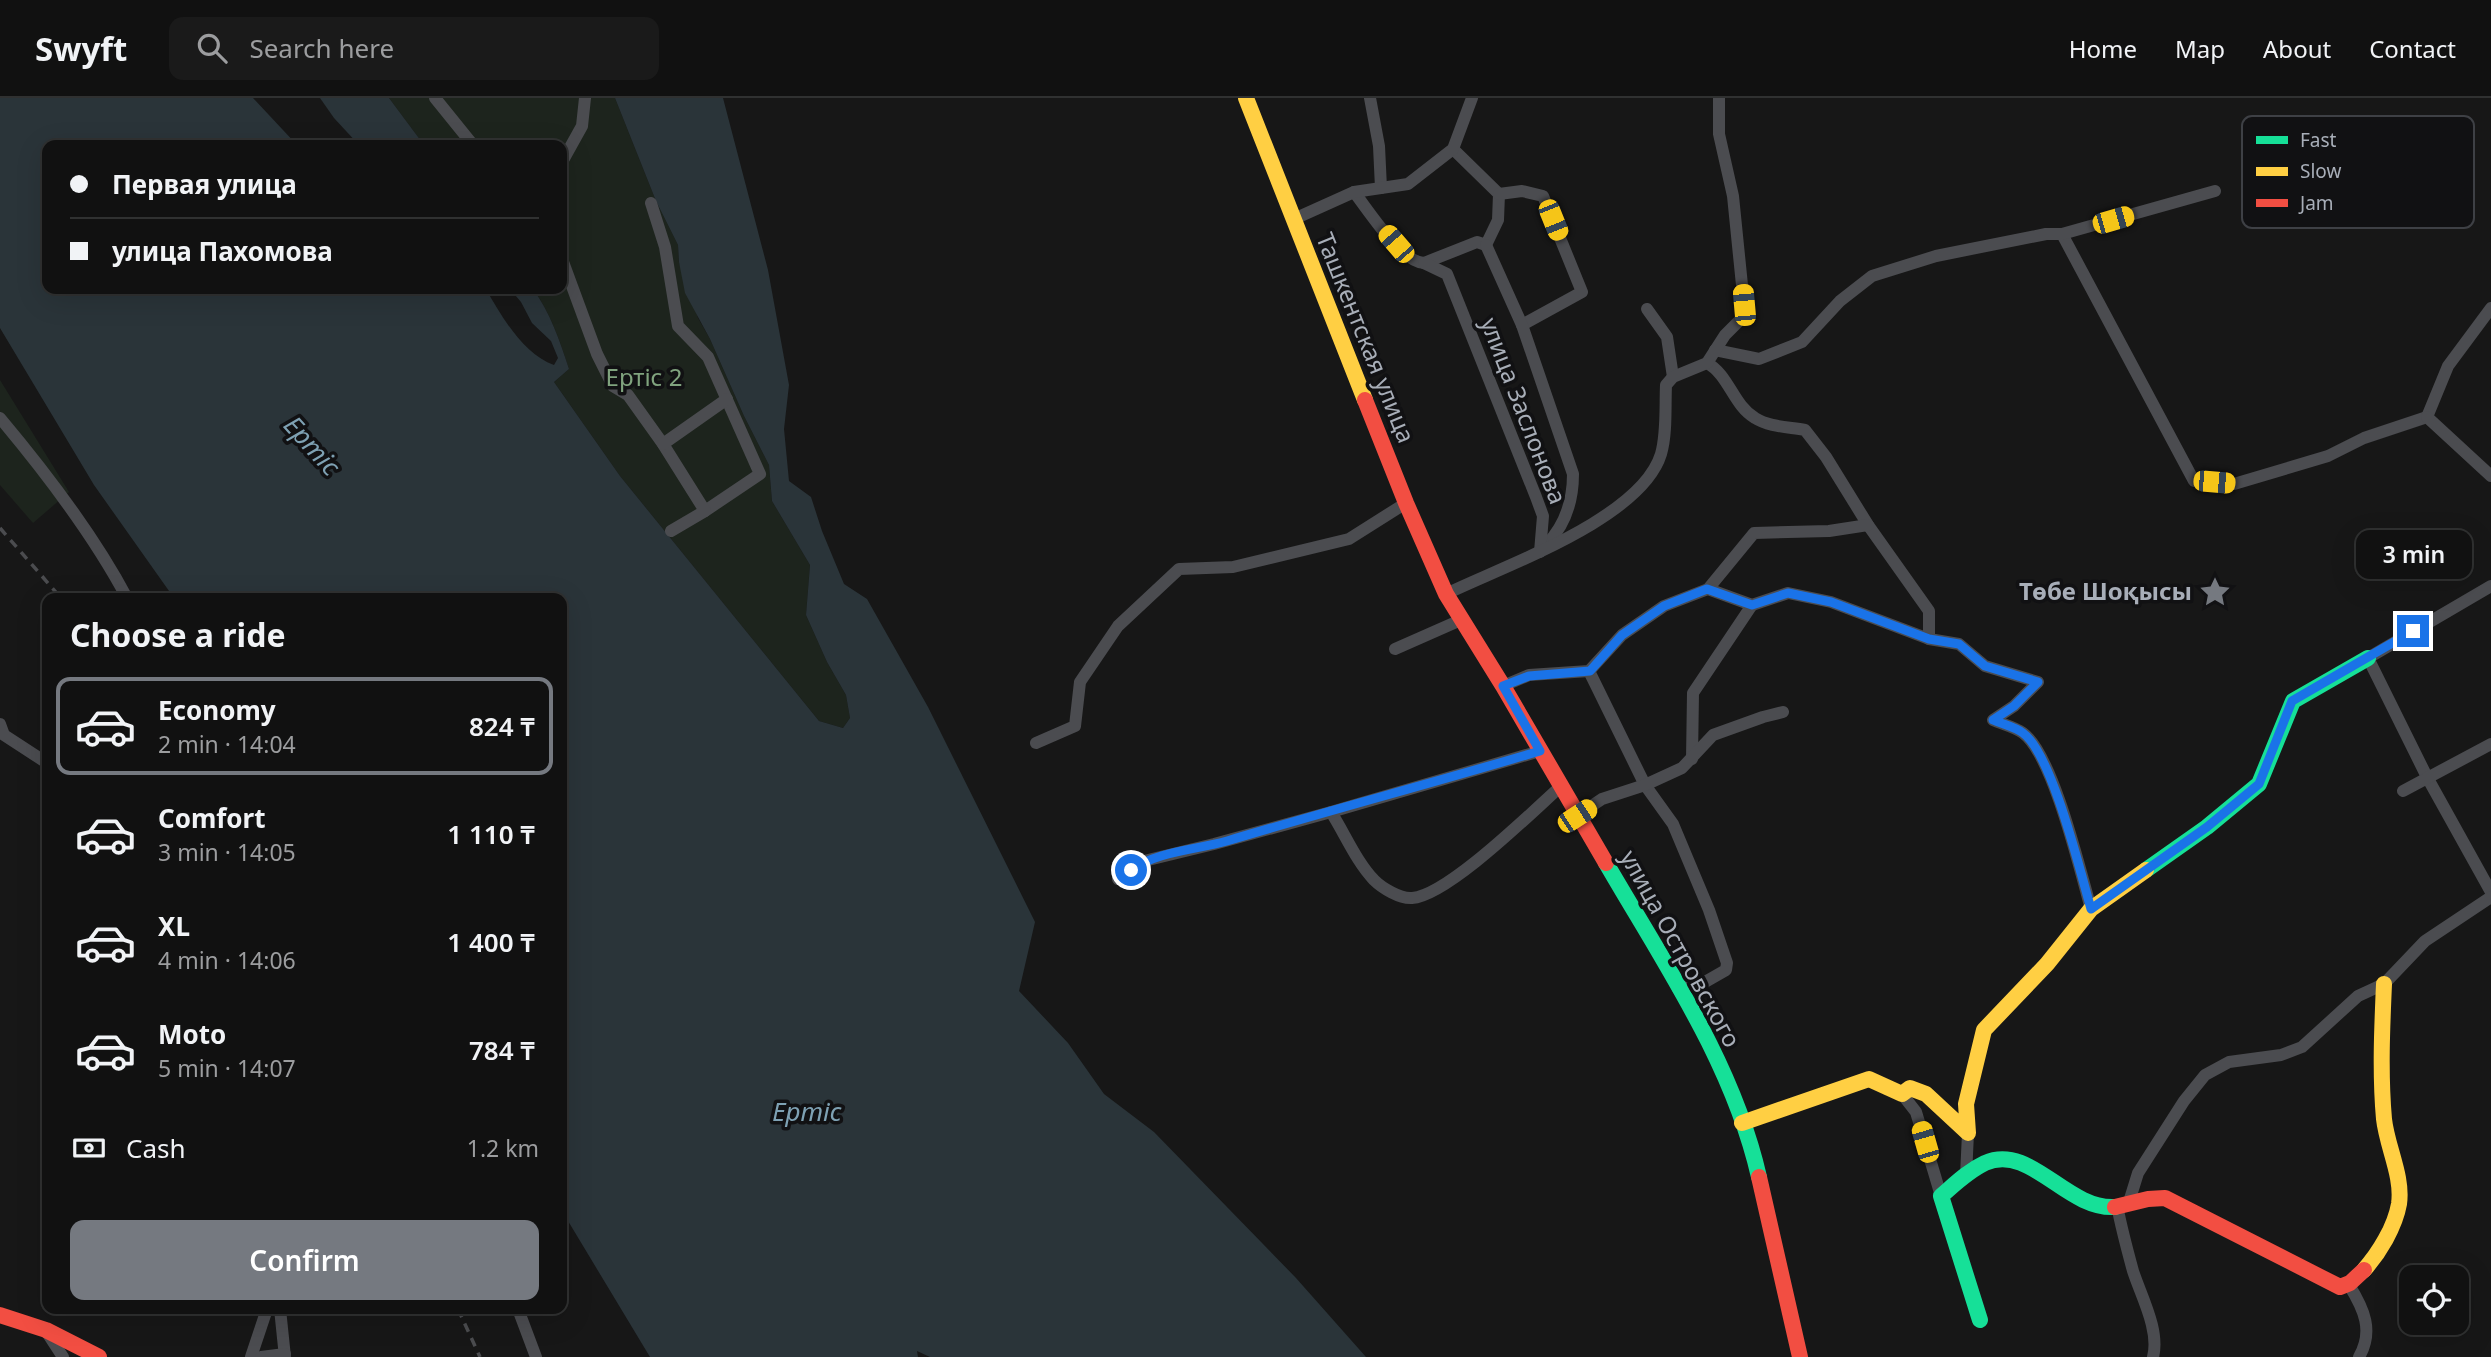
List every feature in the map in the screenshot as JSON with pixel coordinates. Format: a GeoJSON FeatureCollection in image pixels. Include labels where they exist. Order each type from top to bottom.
{"type":"FeatureCollection","features":[{"type":"Feature","properties":{"kind":"street"},"geometry":{"type":"LineString","coordinates":[[435,98],[469,140]]}},
{"type":"Feature","properties":{"kind":"street"},"geometry":{"type":"LineString","coordinates":[[567,156],[582,126],[585,98]]}},
{"type":"Feature","properties":{"kind":"street","name":"Ташкентская улица"},"geometry":{"type":"LineString","coordinates":[[1246,98],[1406,503],[1446,594]]}},
{"type":"Feature","properties":{"kind":"street"},"geometry":{"type":"LineString","coordinates":[[1370,98],[1379,146],[1381,188]]}},
{"type":"Feature","properties":{"kind":"street"},"geometry":{"type":"LineString","coordinates":[[1294,219],[1354,192],[1408,184],[1453,149],[1472,98]]}},
{"type":"Feature","properties":{"kind":"street"},"geometry":{"type":"LineString","coordinates":[[1446,594],[1540,552],[1620,506],[1654,470],[1661,454],[1666,385],[1673,377],[1707,363],[1740,320],[1744,305],[1733,196],[1719,134],[1719,98]]}},
{"type":"Feature","properties":{"kind":"street"},"geometry":{"type":"LineString","coordinates":[[1424,263],[1477,242],[1486,245],[1498,220],[1499,194],[1453,149]]}},
{"type":"Feature","properties":{"kind":"street"},"geometry":{"type":"LineString","coordinates":[[1499,194],[1522,191],[1543,197],[1582,292],[1522,325]]}},
{"type":"Feature","properties":{"kind":"street"},"geometry":{"type":"LineString","coordinates":[[1715,350],[1759,359],[1802,342],[1840,301],[1872,276],[1936,256],[2046,234],[2062,234],[2215,191]]}},
{"type":"Feature","properties":{"kind":"street","name":"улица Заслонова"},"geometry":{"type":"LineString","coordinates":[[1354,192],[1406,257],[1447,274],[1543,516],[1540,552]]}},
{"type":"Feature","properties":{"kind":"street"},"geometry":{"type":"LineString","coordinates":[[650,203],[665,247],[678,326],[708,357],[760,474],[671,531]]}},
{"type":"Feature","properties":{"kind":"street"},"geometry":{"type":"LineString","coordinates":[[2062,234],[2194,481],[2234,484],[2328,456],[2364,438],[2427,417],[2448,366],[2491,310]]}},
{"type":"Feature","properties":{"kind":"street","name":"улица Заслонова"},"geometry":{"type":"LineString","coordinates":[[1486,245],[1522,325],[1573,474],[1573,495],[1566,514],[1557,534],[1540,552]]}},
{"type":"Feature","properties":{"kind":"street"},"geometry":{"type":"LineString","coordinates":[[567,273],[597,354],[613,386],[628,395],[705,511]]}},
{"type":"Feature","properties":{"kind":"street"},"geometry":{"type":"LineString","coordinates":[[1647,309],[1667,337],[1673,377]]}},
{"type":"Feature","properties":{"kind":"street"},"geometry":{"type":"LineString","coordinates":[[1707,363],[1718,368],[1743,407],[1755,418],[1805,430],[1929,611],[1929,639]]}},
{"type":"Feature","properties":{"kind":"street"},"geometry":{"type":"LineString","coordinates":[[663,444],[727,399]]}},
{"type":"Feature","properties":{"kind":"street"},"geometry":{"type":"LineString","coordinates":[[2427,417],[2491,477]]}},
{"type":"Feature","properties":{"kind":"street"},"geometry":{"type":"LineString","coordinates":[[0,418],[41,468],[103,553],[124,593]]}},
{"type":"Feature","properties":{"kind":"street"},"geometry":{"type":"LineString","coordinates":[[1036,743],[1075,726],[1080,682],[1118,626],[1179,569],[1233,567],[1349,539],[1406,503]]}},
{"type":"Feature","properties":{"kind":"street"},"geometry":{"type":"LineString","coordinates":[[1503,686],[1529,676],[1590,671],[1622,635],[1664,606],[1707,589],[1754,533],[1787,534],[1868,525]]}},
{"type":"Feature","properties":{"kind":"street"},"geometry":{"type":"LineString","coordinates":[[1966,1176],[1966,1104],[1984,1030],[2047,964],[2091,909],[2207,827],[2259,784],[2292,701],[2491,586]]}},
{"type":"Feature","properties":{"kind":"street"},"geometry":{"type":"LineString","coordinates":[[1707,589],[1752,605]]}},
{"type":"Feature","properties":{"kind":"street"},"geometry":{"type":"LineString","coordinates":[[1692,759],[1693,693],[1752,605],[1788,593],[1831,602],[1929,639],[1959,644],[1985,666],[2038,682],[2014,706],[1993,720],[2024,733],[2045,762],[2091,909]]}},
{"type":"Feature","properties":{"kind":"street","name":"улица Островского"},"geometry":{"type":"LineString","coordinates":[[1446,594],[1503,686],[1711,1044],[1756,1165],[1800,1357]]}},
{"type":"Feature","properties":{"kind":"street"},"geometry":{"type":"LineString","coordinates":[[1395,649],[1463,619]]}},
{"type":"Feature","properties":{"kind":"street"},"geometry":{"type":"LineString","coordinates":[[2153,1357],[2153,1332],[2133,1271],[2124,1203],[2138,1173],[2184,1101],[2205,1075],[2229,1062],[2281,1055],[2302,1047],[2358,996],[2384,984],[2425,941],[2491,894],[2427,777],[2368,658]]}},
{"type":"Feature","properties":{"kind":"street"},"geometry":{"type":"LineString","coordinates":[[1590,671],[1645,785],[1673,824],[1727,963],[1726,970],[1705,982],[1691,982],[1678,989]]}},
{"type":"Feature","properties":{"kind":"street"},"geometry":{"type":"LineString","coordinates":[[1577,816],[1602,799],[1645,785],[1682,768],[1713,735],[1783,712]]}},
{"type":"Feature","properties":{"kind":"street"},"geometry":{"type":"LineString","coordinates":[[0,724],[4,735],[42,760]]}},
{"type":"Feature","properties":{"kind":"street"},"geometry":{"type":"LineString","coordinates":[[2403,791],[2491,744]]}},
{"type":"Feature","properties":{"kind":"street"},"geometry":{"type":"LineString","coordinates":[[1118,879],[1144,861],[1214,845],[1540,751]]}},
{"type":"Feature","properties":{"kind":"street"},"geometry":{"type":"LineString","coordinates":[[1331,812],[1360,862],[1375,881],[1390,892],[1411,898],[1438,889],[1478,861],[1560,787]]}},
{"type":"Feature","properties":{"kind":"street"},"geometry":{"type":"LineString","coordinates":[[2344,1286],[2368,1267],[2399,1206],[2395,1169],[2384,1121],[2381,1052],[2384,984]]}},
{"type":"Feature","properties":{"kind":"street"},"geometry":{"type":"LineString","coordinates":[[1742,1123],[1869,1079],[1902,1094],[1916,1112],[1980,1320]]}},
{"type":"Feature","properties":{"kind":"street"},"geometry":{"type":"LineString","coordinates":[[1902,1094],[1910,1088],[1926,1094],[1968,1133]]}},
{"type":"Feature","properties":{"kind":"street"},"geometry":{"type":"LineString","coordinates":[[1941,1195],[1982,1164],[1994,1159],[2007,1159],[2020,1162],[2086,1203],[2099,1207],[2112,1208],[2153,1197],[2165,1198],[2344,1286],[2358,1298],[2367,1330],[2367,1343],[2359,1357]]}},
{"type":"Feature","properties":{"kind":"street"},"geometry":{"type":"LineString","coordinates":[[251,1357],[265,1314]]}},
{"type":"Feature","properties":{"kind":"street"},"geometry":{"type":"LineString","coordinates":[[261,1357],[285,1355],[281,1314]]}},
{"type":"Feature","properties":{"kind":"street"},"geometry":{"type":"LineString","coordinates":[[520,1314],[536,1357]]}},
{"type":"Feature","properties":{"kind":"street"},"geometry":{"type":"LineString","coordinates":[[0,1315],[46,1330],[99,1357]]}},
{"type":"Feature","properties":{"kind":"street"},"geometry":{"type":"LineString","coordinates":[[46,1330],[62,1357]]}},
{"type":"Feature","properties":{"kind":"green space","name":"Ертіс 2"},"geometry":{"type":"Polygon","coordinates":[[[389,98],[615,98],[656,201],[678,245],[679,262],[698,318],[769,465],[772,501],[810,565],[806,615],[827,662],[846,695],[850,718],[843,728],[819,721],[620,476],[554,382],[569,369],[558,337],[536,294],[567,294],[567,140],[420,140],[389,98]]]}},
{"type":"Feature","properties":{"kind":"green space"},"geometry":{"type":"Polygon","coordinates":[[[0,380],[69,492],[33,523],[0,485],[0,380]]]}},
{"type":"Feature","properties":{"kind":"water","name":"Ертіс"},"geometry":{"type":"Polygon","coordinates":[[[0,98],[253,98],[292,140],[42,140],[42,294],[489,294],[523,344],[554,365],[558,358],[551,341],[532,323],[514,294],[536,294],[558,337],[569,369],[554,382],[620,476],[819,721],[843,728],[850,718],[846,695],[827,662],[806,615],[810,565],[772,501],[769,465],[710,339],[685,293],[678,245],[656,201],[615,98],[723,98],[768,270],[789,385],[784,429],[789,481],[811,497],[844,584],[867,599],[928,707],[1035,922],[1019,991],[1068,1043],[1104,1094],[1154,1132],[1296,1278],[1366,1357],[930,1357],[917,1351],[918,1357],[650,1357],[567,1219],[567,593],[170,593],[94,485],[0,328],[0,98]]]}},
{"type":"Feature","properties":{"kind":"water"},"geometry":{"type":"Polygon","coordinates":[[[320,98],[389,98],[420,140],[354,140],[320,98]]]}},
{"type":"Feature","properties":{"kind":"railway"},"geometry":{"type":"LineString","coordinates":[[0,528],[57,593]]}},
{"type":"Feature","properties":{"kind":"railway"},"geometry":{"type":"LineString","coordinates":[[460,1314],[480,1357]]}},
{"type":"Feature","properties":{"kind":"traffic: fast"},"geometry":{"type":"LineString","coordinates":[[2146,870],[2207,827],[2259,784],[2293,701],[2368,658]]}},
{"type":"Feature","properties":{"kind":"traffic: fast"},"geometry":{"type":"LineString","coordinates":[[1606,863],[1673,976],[1714,1054],[1732,1094],[1759,1177]]}},
{"type":"Feature","properties":{"kind":"traffic: fast"},"geometry":{"type":"LineString","coordinates":[[1980,1320],[1941,1196],[1957,1182],[1985,1163],[2002,1159],[2033,1169],[2080,1199],[2115,1207]]}},
{"type":"Feature","properties":{"kind":"traffic: slow"},"geometry":{"type":"LineString","coordinates":[[1246,98],[1365,400]]}},
{"type":"Feature","properties":{"kind":"traffic: slow"},"geometry":{"type":"LineString","coordinates":[[1742,1123],[1869,1079],[1902,1094],[1910,1088],[1926,1094],[1968,1133],[1966,1104],[1984,1030],[2047,964],[2091,909],[2146,870]]}},
{"type":"Feature","properties":{"kind":"traffic: slow"},"geometry":{"type":"LineString","coordinates":[[2364,1270],[2386,1239],[2394,1222],[2400,1193],[2384,1119],[2384,984]]}},
{"type":"Feature","properties":{"kind":"traffic: jam"},"geometry":{"type":"LineString","coordinates":[[1365,400],[1446,594],[1606,863]]}},
{"type":"Feature","properties":{"kind":"traffic: jam"},"geometry":{"type":"LineString","coordinates":[[1759,1177],[1800,1357]]}},
{"type":"Feature","properties":{"kind":"traffic: jam"},"geometry":{"type":"LineString","coordinates":[[2115,1207],[2165,1198],[2340,1287],[2350,1283],[2364,1270]]}},
{"type":"Feature","properties":{"kind":"traffic: jam"},"geometry":{"type":"LineString","coordinates":[[0,1315],[46,1330],[99,1357]]}},
{"type":"Feature","properties":{"kind":"place","name":"Төбе Шоқысы"},"geometry":{"type":"Point","coordinates":[2215,592]}},
{"type":"Feature","properties":{"kind":"route"},"geometry":{"type":"LineString","coordinates":[[1131,870],[1144,861],[1214,845],[1540,751],[1503,686],[1529,676],[1590,671],[1622,635],[1664,606],[1707,589],[1752,605],[1788,593],[1831,602],[1929,639],[1959,644],[1985,666],[2038,682],[2014,706],[1993,720],[2024,733],[2045,762],[2091,909],[2207,827],[2259,784],[2292,701],[2413,631]]}}]}
